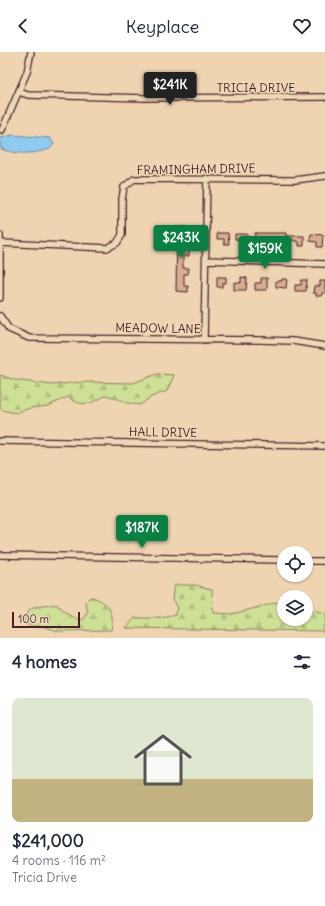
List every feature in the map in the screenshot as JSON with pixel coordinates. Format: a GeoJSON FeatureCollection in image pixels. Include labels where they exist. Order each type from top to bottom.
{"type":"FeatureCollection","features":[{"type":"Feature","properties":{"kind":"street"},"geometry":{"type":"LineString","coordinates":[[2,130],[19,92],[30,60],[30,52]]}},
{"type":"Feature","properties":{"kind":"street","name":"TRICIA DRIVE"},"geometry":{"type":"LineString","coordinates":[[19,92],[28,95],[145,98],[325,97]]}},
{"type":"Feature","properties":{"kind":"street","name":"FRAMINGHAM DRIVE"},"geometry":{"type":"LineString","coordinates":[[1,243],[107,248],[117,243],[122,235],[122,199],[124,187],[134,179],[206,178],[294,180],[325,176]]}},
{"type":"Feature","properties":{"kind":"street"},"geometry":{"type":"LineString","coordinates":[[204,340],[206,178]]}},
{"type":"Feature","properties":{"kind":"street"},"geometry":{"type":"LineString","coordinates":[[0,235],[0,298]]}},
{"type":"Feature","properties":{"kind":"street"},"geometry":{"type":"LineString","coordinates":[[206,260],[325,264]]}},
{"type":"Feature","properties":{"kind":"street","name":"MEADOW LANE"},"geometry":{"type":"LineString","coordinates":[[0,316],[9,329],[29,338],[293,341],[325,346]]}},
{"type":"Feature","properties":{"kind":"street","name":"HALL DRIVE"},"geometry":{"type":"LineString","coordinates":[[0,440],[325,446]]}},
{"type":"Feature","properties":{"kind":"street"},"geometry":{"type":"LineString","coordinates":[[0,554],[277,560]]}},
{"type":"Feature","properties":{"kind":"street"},"geometry":{"type":"LineString","coordinates":[[313,561],[325,561]]}},
{"type":"Feature","properties":{"kind":"green space"},"geometry":{"type":"Polygon","coordinates":[[[157,374],[174,375],[167,391],[151,397],[140,405],[128,403],[107,395],[88,404],[79,403],[68,397],[48,406],[30,408],[16,413],[2,410],[0,407],[0,375],[15,380],[51,385],[82,382],[133,383],[157,374]]]}},
{"type":"Feature","properties":{"kind":"green space"},"geometry":{"type":"Polygon","coordinates":[[[174,585],[195,585],[212,589],[213,613],[232,614],[277,603],[277,626],[313,626],[313,611],[325,614],[325,631],[126,628],[135,618],[161,618],[176,615],[177,608],[172,598],[174,585]]]}},
{"type":"Feature","properties":{"kind":"green space"},"geometry":{"type":"Polygon","coordinates":[[[92,597],[107,605],[112,618],[111,630],[58,631],[42,626],[30,626],[24,623],[27,612],[31,609],[40,606],[57,604],[69,615],[83,620],[88,613],[86,603],[89,598],[92,597]]]}},
{"type":"Feature","properties":{"kind":"water"},"geometry":{"type":"Polygon","coordinates":[[[13,135],[50,138],[54,144],[50,149],[32,153],[19,153],[1,149],[0,138],[13,135]]]}},
{"type":"Feature","properties":{"kind":"building"},"geometry":{"type":"Polygon","coordinates":[[[177,227],[188,227],[189,238],[184,238],[184,250],[189,250],[189,256],[183,256],[183,268],[189,268],[188,274],[184,274],[184,286],[188,286],[188,292],[176,291],[177,227]]]}},
{"type":"Feature","properties":{"kind":"building"},"geometry":{"type":"Polygon","coordinates":[[[217,233],[228,233],[229,244],[224,244],[224,239],[217,239],[217,233]]]}},
{"type":"Feature","properties":{"kind":"building"},"geometry":{"type":"Polygon","coordinates":[[[255,233],[286,233],[286,236],[304,236],[304,246],[299,246],[299,242],[292,240],[279,240],[279,245],[273,245],[273,240],[260,240],[260,245],[254,245],[255,233]]]}},
{"type":"Feature","properties":{"kind":"building"},"geometry":{"type":"Polygon","coordinates":[[[235,234],[247,234],[247,244],[242,244],[242,240],[235,239],[235,234]]]}},
{"type":"Feature","properties":{"kind":"building"},"geometry":{"type":"Polygon","coordinates":[[[311,234],[323,235],[322,247],[317,247],[317,242],[310,241],[311,234]]]}},
{"type":"Feature","properties":{"kind":"building"},"geometry":{"type":"Polygon","coordinates":[[[217,277],[226,277],[226,283],[222,283],[222,287],[217,287],[217,277]]]}},
{"type":"Feature","properties":{"kind":"building"},"geometry":{"type":"Polygon","coordinates":[[[241,277],[247,278],[246,290],[234,290],[234,282],[241,283],[241,277]]]}},
{"type":"Feature","properties":{"kind":"building"},"geometry":{"type":"Polygon","coordinates":[[[261,278],[267,278],[267,290],[255,290],[255,283],[261,283],[261,278]]]}},
{"type":"Feature","properties":{"kind":"building"},"geometry":{"type":"Polygon","coordinates":[[[282,279],[287,279],[286,288],[276,287],[276,281],[282,281],[282,279]]]}},
{"type":"Feature","properties":{"kind":"building"},"geometry":{"type":"Polygon","coordinates":[[[301,280],[307,280],[306,291],[295,291],[295,285],[301,285],[301,280]]]}},
{"type":"Feature","properties":{"kind":"building"},"geometry":{"type":"Polygon","coordinates":[[[320,281],[325,281],[325,293],[322,293],[322,296],[316,296],[316,293],[313,293],[314,286],[320,286],[320,281]]]}}]}
